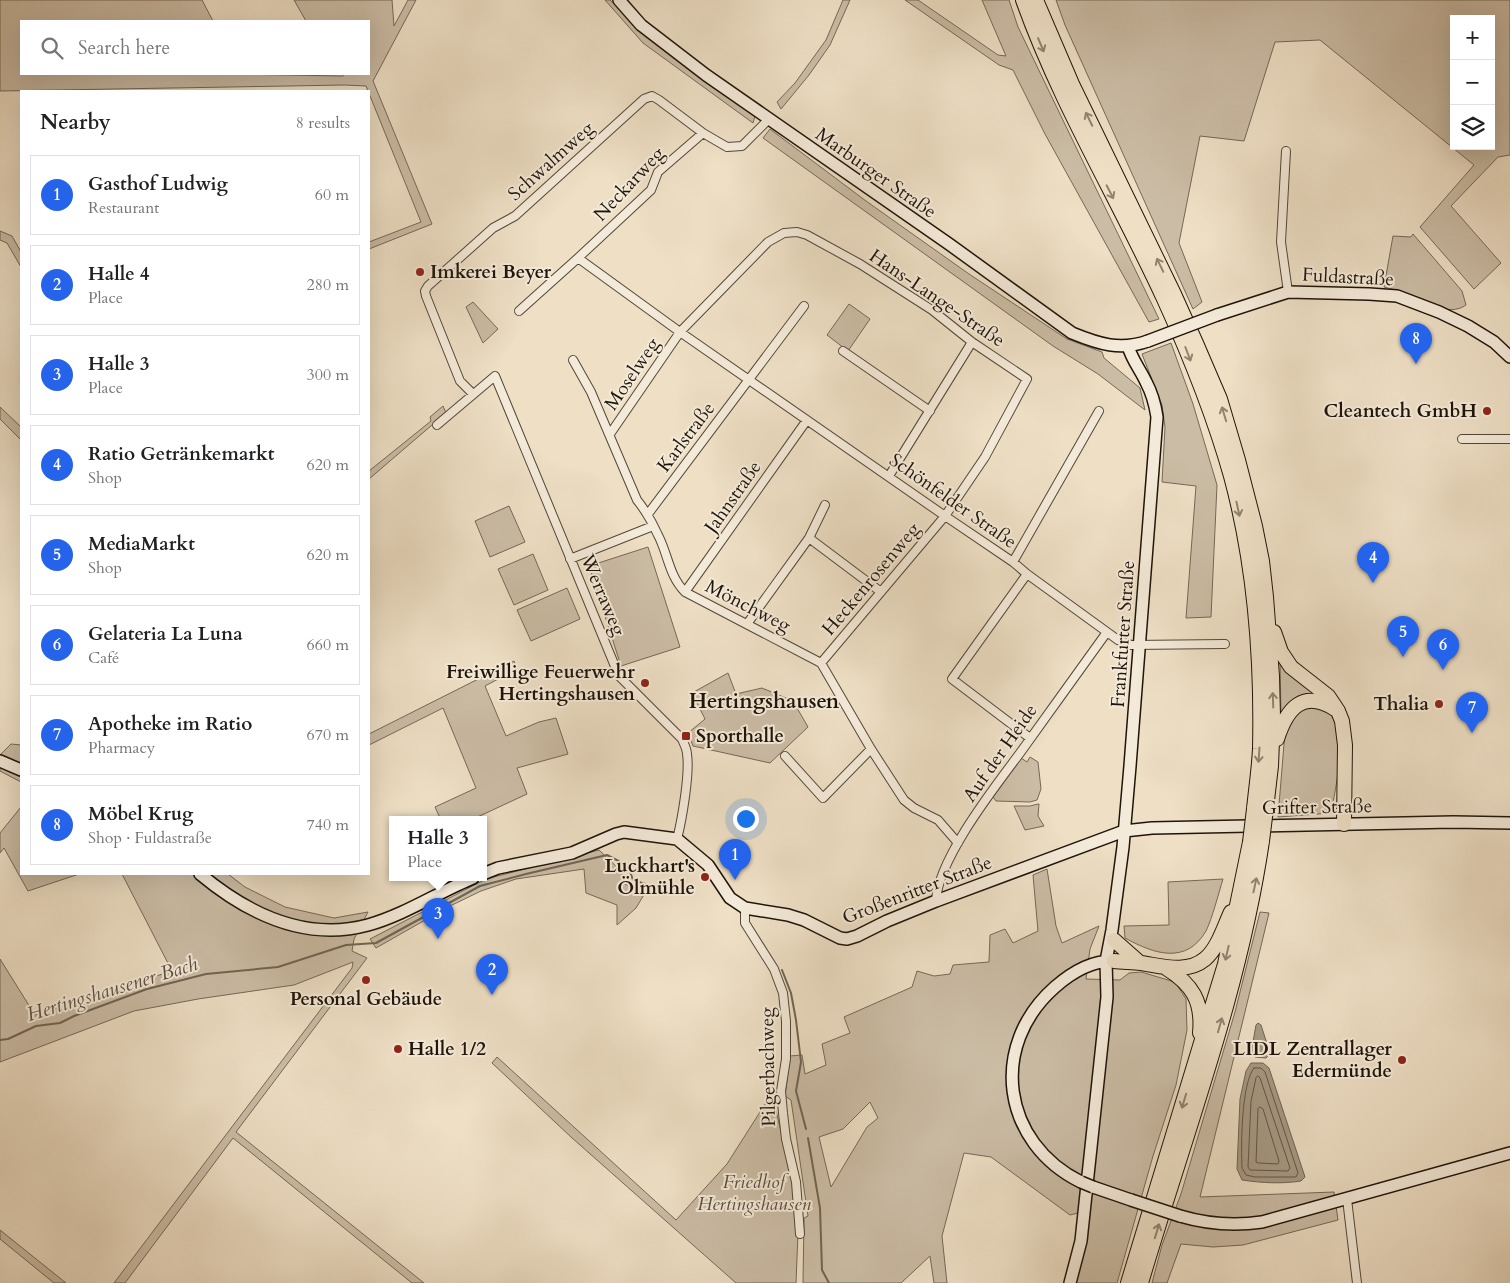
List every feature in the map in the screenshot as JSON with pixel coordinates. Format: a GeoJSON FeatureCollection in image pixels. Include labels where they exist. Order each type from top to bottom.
{"type":"FeatureCollection","features":[{"type":"Feature","properties":{"kind":"highway"},"geometry":{"type":"LineString","coordinates":[[1023,0],[1061,91],[1164,298],[1208,408],[1231,476],[1246,546],[1254,596],[1258,641],[1260,809],[1256,842],[1242,888],[1225,964],[1128,1283]]}},
{"type":"Feature","properties":{"kind":"highway"},"geometry":{"type":"LineString","coordinates":[[1036,0],[1072,84],[1174,294],[1220,399],[1238,460],[1262,561],[1273,696],[1271,766]]}},
{"type":"Feature","properties":{"kind":"highway"},"geometry":{"type":"LineString","coordinates":[[1266,597],[1275,637],[1281,652],[1291,667],[1328,696],[1342,721],[1345,745],[1344,824]]}},
{"type":"Feature","properties":{"kind":"highway"},"geometry":{"type":"LineString","coordinates":[[1260,809],[1282,725],[1291,709],[1312,701],[1323,703],[1338,711]]}},
{"type":"Feature","properties":{"kind":"highway"},"geometry":{"type":"LineString","coordinates":[[1142,1281],[1206,1072],[1236,966],[1258,872],[1256,842]]}},
{"type":"Feature","properties":{"kind":"highway"},"geometry":{"type":"LineString","coordinates":[[1110,961],[1140,963],[1165,968],[1188,967],[1205,958],[1216,944],[1242,888]]}},
{"type":"Feature","properties":{"kind":"highway"},"geometry":{"type":"LineString","coordinates":[[1113,935],[1140,963]]}},
{"type":"Feature","properties":{"kind":"highway"},"geometry":{"type":"LineString","coordinates":[[1165,968],[1188,984],[1195,996],[1200,1016],[1198,1054]]}},
{"type":"Feature","properties":{"kind":"street","name":"Marburger Straße"},"geometry":{"type":"LineString","coordinates":[[619,0],[649,32],[768,120],[949,244],[1072,333],[1104,345],[1128,346]]}},
{"type":"Feature","properties":{"kind":"street","name":"Schwalmweg"},"geometry":{"type":"LineString","coordinates":[[474,394],[460,380],[426,296],[425,291],[428,286],[493,228],[515,216],[644,99],[652,96],[659,100],[703,133]]}},
{"type":"Feature","properties":{"kind":"street"},"geometry":{"type":"LineString","coordinates":[[703,133],[732,148],[742,146],[768,120]]}},
{"type":"Feature","properties":{"kind":"street","name":"Neckarweg"},"geometry":{"type":"LineString","coordinates":[[519,312],[651,190],[658,172],[703,133]]}},
{"type":"Feature","properties":{"kind":"street","name":"Fuldastraße"},"geometry":{"type":"LineString","coordinates":[[1286,150],[1281,242],[1288,292]]}},
{"type":"Feature","properties":{"kind":"street","name":"Hans-Lange-Straße"},"geometry":{"type":"LineString","coordinates":[[680,332],[768,242],[784,233],[797,232],[807,235],[860,264],[932,310],[972,342],[1027,379],[985,456],[945,516]]}},
{"type":"Feature","properties":{"kind":"street","name":"Schönfelder Straße"},"geometry":{"type":"LineString","coordinates":[[578,258],[680,332],[1013,562],[1107,632],[1131,645],[1138,645]]}},
{"type":"Feature","properties":{"kind":"street","name":"Fuldastraße"},"geometry":{"type":"LineString","coordinates":[[1128,346],[1148,341],[1217,315],[1288,292],[1369,294],[1397,296],[1439,312],[1468,326],[1494,342],[1510,357]]}},
{"type":"Feature","properties":{"kind":"street"},"geometry":{"type":"LineString","coordinates":[[750,380],[804,306]]}},
{"type":"Feature","properties":{"kind":"street","name":"Moselweg"},"geometry":{"type":"LineString","coordinates":[[610,434],[680,332]]}},
{"type":"Feature","properties":{"kind":"street"},"geometry":{"type":"LineString","coordinates":[[889,476],[972,342]]}},
{"type":"Feature","properties":{"kind":"street","name":"Frankfurter Straße"},"geometry":{"type":"LineString","coordinates":[[1070,1283],[1081,1240],[1124,831],[1157,417],[1153,396],[1133,362],[1128,346]]}},
{"type":"Feature","properties":{"kind":"street"},"geometry":{"type":"LineString","coordinates":[[843,351],[930,411]]}},
{"type":"Feature","properties":{"kind":"street","name":"Mönchweg"},"geometry":{"type":"LineString","coordinates":[[573,360],[592,392],[637,500],[648,514],[652,526],[658,535],[676,583],[685,592],[821,663]]}},
{"type":"Feature","properties":{"kind":"street","name":"Werraweg"},"geometry":{"type":"LineString","coordinates":[[436,425],[495,376],[619,676],[682,739],[687,753],[687,770],[681,826],[677,839]]}},
{"type":"Feature","properties":{"kind":"street","name":"Karlstraße"},"geometry":{"type":"LineString","coordinates":[[648,514],[750,380]]}},
{"type":"Feature","properties":{"kind":"street"},"geometry":{"type":"LineString","coordinates":[[1013,562],[1099,411]]}},
{"type":"Feature","properties":{"kind":"street","name":"Jahnstraße"},"geometry":{"type":"LineString","coordinates":[[685,592],[807,420]]}},
{"type":"Feature","properties":{"kind":"street"},"geometry":{"type":"LineString","coordinates":[[1462,439],[1510,438]]}},
{"type":"Feature","properties":{"kind":"street"},"geometry":{"type":"LineString","coordinates":[[747,624],[809,538],[825,505]]}},
{"type":"Feature","properties":{"kind":"street","name":"Heckenrosenweg"},"geometry":{"type":"LineString","coordinates":[[821,663],[945,516]]}},
{"type":"Feature","properties":{"kind":"street"},"geometry":{"type":"LineString","coordinates":[[570,558],[652,526]]}},
{"type":"Feature","properties":{"kind":"street"},"geometry":{"type":"LineString","coordinates":[[809,538],[881,592]]}},
{"type":"Feature","properties":{"kind":"street"},"geometry":{"type":"LineString","coordinates":[[1027,574],[952,679],[1030,738]]}},
{"type":"Feature","properties":{"kind":"street","name":"Auf der Heide"},"geometry":{"type":"LineString","coordinates":[[936,901],[936,892],[940,879],[958,843],[986,798],[1107,632]]}},
{"type":"Feature","properties":{"kind":"street"},"geometry":{"type":"LineString","coordinates":[[1138,645],[1225,644]]}},
{"type":"Feature","properties":{"kind":"street"},"geometry":{"type":"LineString","coordinates":[[821,663],[871,749],[904,800],[914,808],[938,820],[958,843]]}},
{"type":"Feature","properties":{"kind":"street"},"geometry":{"type":"LineString","coordinates":[[785,756],[823,798],[871,749]]}},
{"type":"Feature","properties":{"kind":"street"},"geometry":{"type":"LineString","coordinates":[[0,761],[20,770]]}},
{"type":"Feature","properties":{"kind":"street","name":"Grifter Straße"},"geometry":{"type":"LineString","coordinates":[[1124,831],[1152,828],[1344,824],[1510,823]]}},
{"type":"Feature","properties":{"kind":"street","name":"Großenritter Straße"},"geometry":{"type":"LineString","coordinates":[[745,908],[788,915],[804,920],[840,938],[847,939],[936,901],[1124,831]]}},
{"type":"Feature","properties":{"kind":"street"},"geometry":{"type":"LineString","coordinates":[[487,872],[498,868],[572,853],[624,832],[677,839],[708,865],[730,898],[745,908]]}},
{"type":"Feature","properties":{"kind":"street"},"geometry":{"type":"LineString","coordinates":[[201,875],[225,892],[276,921],[299,928],[325,931],[345,930],[388,918],[467,881]]}},
{"type":"Feature","properties":{"kind":"street","name":"Pilgerbachweg"},"geometry":{"type":"LineString","coordinates":[[745,908],[745,923],[774,969],[782,994],[786,1021],[786,1059],[781,1091],[786,1139],[796,1182],[800,1234]]}},
{"type":"Feature","properties":{"kind":"street"},"geometry":{"type":"LineString","coordinates":[[1110,961],[1093,964],[1072,974],[1044,997],[1026,1021],[1018,1040],[1013,1060],[1012,1082],[1016,1104],[1028,1136],[1048,1160],[1081,1182],[1180,1216],[1216,1224],[1250,1224],[1510,1153]]}},
{"type":"Feature","properties":{"kind":"street"},"geometry":{"type":"LineString","coordinates":[[1346,1199],[1357,1283]]}},
{"type":"Feature","properties":{"kind":"green space"},"geometry":{"type":"Polygon","coordinates":[[[0,0],[202,0],[212,20],[20,20],[20,75],[343,76],[370,75],[370,20],[305,20],[294,0],[392,0],[394,26],[408,0],[416,0],[373,81],[432,224],[370,249],[370,242],[421,222],[370,96],[370,90],[368,90],[366,86],[0,91],[0,0]]]}},
{"type":"Feature","properties":{"kind":"green space"},"geometry":{"type":"Polygon","coordinates":[[[605,0],[610,0],[649,38],[755,116],[753,123],[643,43],[605,0]]]}},
{"type":"Feature","properties":{"kind":"green space"},"geometry":{"type":"Polygon","coordinates":[[[843,0],[850,0],[830,45],[809,75],[781,109],[777,102],[795,83],[826,40],[843,0]]]}},
{"type":"Feature","properties":{"kind":"green space"},"geometry":{"type":"Polygon","coordinates":[[[905,0],[918,0],[998,55],[1006,56],[982,0],[1009,0],[1018,27],[1159,319],[1149,322],[1045,134],[1013,70],[999,65],[905,0]]]}},
{"type":"Feature","properties":{"kind":"green space"},"geometry":{"type":"Polygon","coordinates":[[[1056,0],[1510,0],[1510,155],[1498,157],[1451,206],[1501,263],[1474,289],[1420,227],[1474,165],[1456,150],[1495,150],[1495,15],[1450,15],[1450,146],[1320,40],[1275,42],[1244,141],[1200,136],[1179,243],[1202,302],[1193,309],[1065,25],[1056,0]]]}},
{"type":"Feature","properties":{"kind":"green space"},"geometry":{"type":"Polygon","coordinates":[[[770,129],[866,201],[969,274],[1067,339],[1102,352],[1104,358],[1140,388],[1145,410],[1098,374],[1053,346],[763,138],[770,129]]]}},
{"type":"Feature","properties":{"kind":"green space"},"geometry":{"type":"Polygon","coordinates":[[[0,231],[12,236],[20,250],[20,265],[7,243],[0,240],[0,231]]]}},
{"type":"Feature","properties":{"kind":"green space"},"geometry":{"type":"Polygon","coordinates":[[[1413,234],[1462,291],[1466,305],[1459,309],[1444,309],[1384,287],[1393,236],[1411,237],[1413,234]]]}},
{"type":"Feature","properties":{"kind":"green space"},"geometry":{"type":"Polygon","coordinates":[[[473,302],[498,329],[483,343],[466,307],[473,302]]]}},
{"type":"Feature","properties":{"kind":"green space"},"geometry":{"type":"Polygon","coordinates":[[[849,304],[870,319],[848,351],[827,335],[849,304]]]}},
{"type":"Feature","properties":{"kind":"green space"},"geometry":{"type":"Polygon","coordinates":[[[1171,343],[1193,404],[1217,485],[1211,617],[1186,618],[1196,486],[1162,482],[1165,427],[1162,405],[1142,354],[1171,343]]]}},
{"type":"Feature","properties":{"kind":"green space"},"geometry":{"type":"Polygon","coordinates":[[[443,406],[446,413],[370,478],[370,470],[431,421],[430,417],[443,406]]]}},
{"type":"Feature","properties":{"kind":"green space"},"geometry":{"type":"Polygon","coordinates":[[[0,407],[20,426],[20,439],[0,419],[0,407]]]}},
{"type":"Feature","properties":{"kind":"green space"},"geometry":{"type":"Polygon","coordinates":[[[509,506],[525,542],[490,557],[475,521],[509,506]]]}},
{"type":"Feature","properties":{"kind":"green space"},"geometry":{"type":"Polygon","coordinates":[[[648,547],[680,647],[621,666],[589,566],[648,547]]]}},
{"type":"Feature","properties":{"kind":"green space"},"geometry":{"type":"Polygon","coordinates":[[[533,554],[548,590],[514,605],[498,569],[533,554]]]}},
{"type":"Feature","properties":{"kind":"green space"},"geometry":{"type":"Polygon","coordinates":[[[567,588],[580,619],[531,641],[517,610],[567,588]]]}},
{"type":"Feature","properties":{"kind":"green space"},"geometry":{"type":"Polygon","coordinates":[[[1280,658],[1325,697],[1314,698],[1281,718],[1280,658]]]}},
{"type":"Feature","properties":{"kind":"green space"},"geometry":{"type":"Polygon","coordinates":[[[514,661],[517,669],[485,686],[506,736],[539,722],[556,718],[568,754],[517,768],[527,794],[480,816],[439,816],[435,807],[476,788],[443,708],[370,744],[370,733],[514,661]]]}},
{"type":"Feature","properties":{"kind":"green space"},"geometry":{"type":"Polygon","coordinates":[[[728,673],[736,694],[762,688],[793,701],[808,727],[770,763],[693,746],[688,733],[705,719],[692,693],[728,673]]]}},
{"type":"Feature","properties":{"kind":"green space"},"geometry":{"type":"Polygon","coordinates":[[[1314,706],[1325,710],[1331,715],[1337,728],[1339,740],[1339,765],[1331,813],[1278,817],[1285,732],[1300,708],[1314,706]]]}},
{"type":"Feature","properties":{"kind":"green space"},"geometry":{"type":"Polygon","coordinates":[[[11,744],[20,745],[20,781],[0,771],[0,755],[11,744]]]}},
{"type":"Feature","properties":{"kind":"green space"},"geometry":{"type":"Polygon","coordinates":[[[1030,757],[1038,762],[1041,789],[1037,800],[1030,802],[996,801],[993,797],[1021,758],[1027,762],[1030,757]]]}},
{"type":"Feature","properties":{"kind":"green space"},"geometry":{"type":"Polygon","coordinates":[[[1039,804],[1038,816],[1044,826],[1025,830],[1014,806],[1039,804]]]}},
{"type":"Feature","properties":{"kind":"green space"},"geometry":{"type":"Polygon","coordinates":[[[20,808],[20,875],[76,875],[28,891],[4,848],[0,853],[0,833],[20,808]]]}},
{"type":"Feature","properties":{"kind":"green space"},"geometry":{"type":"Polygon","coordinates":[[[599,850],[621,871],[625,884],[645,893],[636,908],[617,925],[617,905],[586,893],[584,869],[516,879],[481,891],[448,907],[376,948],[370,939],[482,881],[487,881],[487,879],[599,850]]]}},
{"type":"Feature","properties":{"kind":"green space"},"geometry":{"type":"Polygon","coordinates":[[[1047,869],[1056,926],[1062,943],[1099,926],[1090,949],[1086,979],[1120,980],[1129,973],[1141,972],[1175,982],[1186,999],[1187,1030],[1176,1085],[1153,1156],[1117,1283],[1075,1283],[1085,1249],[1090,1210],[1070,1215],[991,1157],[964,1153],[942,1236],[947,1283],[934,1283],[930,1256],[901,1283],[803,1283],[804,1218],[808,1216],[791,1100],[785,1096],[790,1056],[802,1055],[805,1074],[826,1065],[822,1044],[850,1033],[844,1017],[912,987],[917,971],[934,976],[950,974],[953,965],[989,962],[990,935],[1005,929],[1013,943],[1038,931],[1033,875],[1047,869]],[[870,1102],[843,1129],[819,1137],[831,1187],[867,1127],[878,1118],[870,1102]]]}},
{"type":"Feature","properties":{"kind":"green space"},"geometry":{"type":"Polygon","coordinates":[[[123,875],[229,875],[245,887],[285,907],[334,918],[368,912],[354,939],[352,951],[367,958],[236,1132],[424,1283],[412,1283],[233,1138],[125,1283],[114,1283],[352,968],[353,962],[294,985],[198,999],[134,1011],[0,1062],[0,959],[35,1015],[172,971],[123,875]]]}},
{"type":"Feature","properties":{"kind":"green space"},"geometry":{"type":"Polygon","coordinates":[[[1223,879],[1206,931],[1198,942],[1189,949],[1169,953],[1158,952],[1125,938],[1124,926],[1169,925],[1168,882],[1223,879]]]}},
{"type":"Feature","properties":{"kind":"green space"},"geometry":{"type":"Polygon","coordinates":[[[1260,912],[1269,913],[1200,1197],[1334,1192],[1338,1220],[1243,1245],[1213,1247],[1181,1244],[1167,1283],[1152,1283],[1162,1245],[1181,1194],[1235,1012],[1260,912]]]}},
{"type":"Feature","properties":{"kind":"green space","name":"Friedhof Hertingshausen"},"geometry":{"type":"Polygon","coordinates":[[[497,1057],[676,1220],[727,1164],[767,1101],[775,1106],[792,1179],[798,1233],[796,1283],[736,1283],[571,1137],[492,1063],[497,1057]]]}},
{"type":"Feature","properties":{"kind":"green space"},"geometry":{"type":"Polygon","coordinates":[[[0,1230],[66,1283],[54,1283],[0,1239],[0,1230]]]}},
{"type":"Feature","properties":{"kind":"water"},"geometry":{"type":"Polygon","coordinates":[[[1258,1023],[1261,1025],[1269,1050],[1269,1055],[1266,1058],[1255,1057],[1251,1053],[1258,1023]]]}},
{"type":"Feature","properties":{"kind":"water"},"geometry":{"type":"Polygon","coordinates":[[[1251,1063],[1263,1063],[1269,1068],[1305,1177],[1301,1181],[1272,1183],[1242,1180],[1237,1169],[1240,1099],[1246,1071],[1251,1063]]]}},
{"type":"Feature","properties":{"kind":"waterway","name":"Hertingshausener Bach"},"geometry":{"type":"LineString","coordinates":[[0,1040],[8,1039],[36,1026],[60,1023],[147,989],[206,974],[278,967],[346,945],[376,943],[480,886],[526,874],[607,855],[628,866],[633,880],[648,885]]}},
{"type":"Feature","properties":{"kind":"waterway","name":"Hertingshausener Bach"},"geometry":{"type":"LineString","coordinates":[[782,970],[791,993],[796,1020],[801,1062],[796,1091],[806,1129]]}},
{"type":"Feature","properties":{"kind":"waterway","name":"Hertingshausener Bach"},"geometry":{"type":"LineString","coordinates":[[808,1138],[820,1208],[822,1270],[829,1283]]}},
{"type":"Feature","properties":{"kind":"place","name":"Imkerei Beyer"},"geometry":{"type":"Point","coordinates":[420,272]}},
{"type":"Feature","properties":{"kind":"place","name":"Möbel Krug"},"geometry":{"type":"Point","coordinates":[1416,364]}},
{"type":"Feature","properties":{"kind":"place","name":"Cleantech GmbH"},"geometry":{"type":"Point","coordinates":[1487,411]}},
{"type":"Feature","properties":{"kind":"place","name":"Ratio Getränkemarkt"},"geometry":{"type":"Point","coordinates":[1373,583]}},
{"type":"Feature","properties":{"kind":"place","name":"MediaMarkt"},"geometry":{"type":"Point","coordinates":[1403,657]}},
{"type":"Feature","properties":{"kind":"place","name":"Gelateria La Luna"},"geometry":{"type":"Point","coordinates":[1443,670]}},
{"type":"Feature","properties":{"kind":"place","name":"Freiwillige Feuerwehr Hertingshausen"},"geometry":{"type":"Point","coordinates":[645,683]}},
{"type":"Feature","properties":{"kind":"place","name":"Thalia"},"geometry":{"type":"Point","coordinates":[1439,704]}},
{"type":"Feature","properties":{"kind":"place","name":"Apotheke im Ratio"},"geometry":{"type":"Point","coordinates":[1472,733]}},
{"type":"Feature","properties":{"kind":"place","name":"Sporthalle"},"geometry":{"type":"Point","coordinates":[686,736]}},
{"type":"Feature","properties":{"kind":"place","name":"Luckhart's Ölmühle"},"geometry":{"type":"Point","coordinates":[705,877]}},
{"type":"Feature","properties":{"kind":"place","name":"Gasthof Ludwig"},"geometry":{"type":"Point","coordinates":[735,880]}},
{"type":"Feature","properties":{"kind":"place","name":"Halle 3"},"geometry":{"type":"Point","coordinates":[438,939]}},
{"type":"Feature","properties":{"kind":"place","name":"Personal Gebäude"},"geometry":{"type":"Point","coordinates":[366,980]}},
{"type":"Feature","properties":{"kind":"place","name":"Halle 4"},"geometry":{"type":"Point","coordinates":[492,995]}},
{"type":"Feature","properties":{"kind":"place","name":"Halle 1/2"},"geometry":{"type":"Point","coordinates":[398,1049]}},
{"type":"Feature","properties":{"kind":"place","name":"LIDL Zentrallager Edermünde"},"geometry":{"type":"Point","coordinates":[1402,1060]}},
{"type":"Feature","properties":{"kind":"district","name":"Hertingshausen"},"geometry":{"type":"Point","coordinates":[764,701]}}]}
